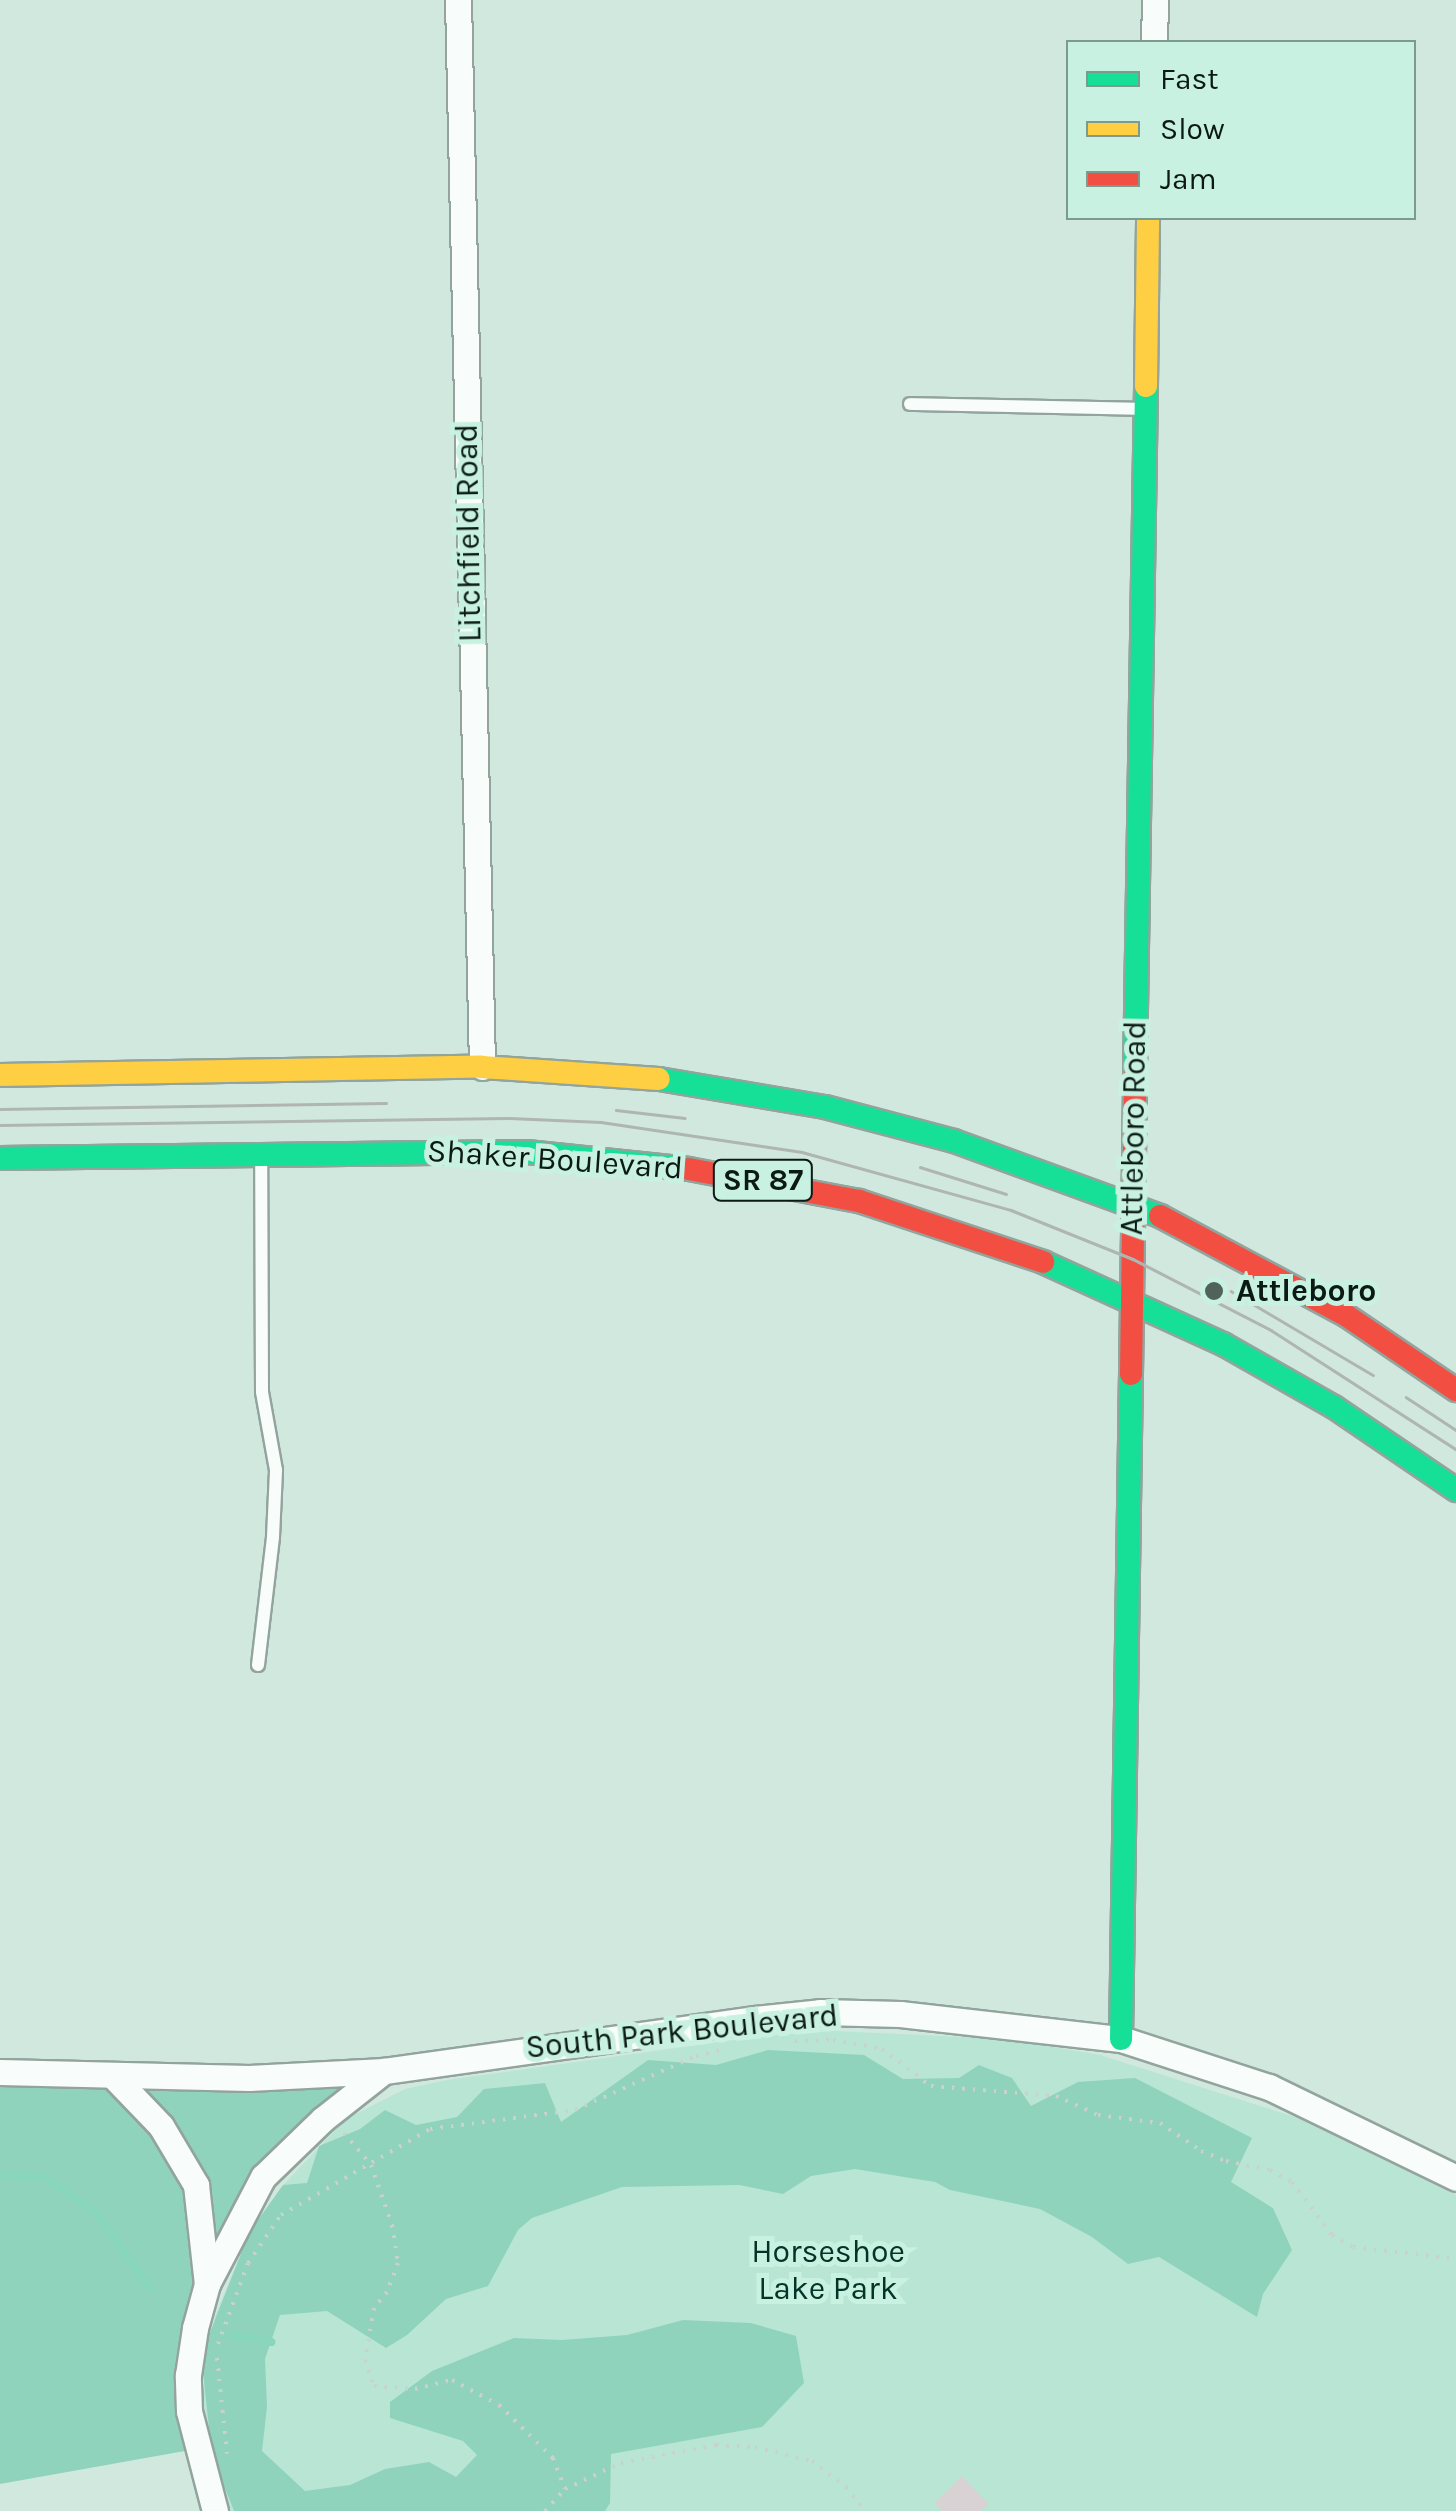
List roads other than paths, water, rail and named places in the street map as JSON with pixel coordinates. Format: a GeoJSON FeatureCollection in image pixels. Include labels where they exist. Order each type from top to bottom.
{"type":"FeatureCollection","features":[{"type":"Feature","properties":{"kind":"main road","name":"Attleboro Road"},"geometry":{"type":"LineString","coordinates":[[1121,2038],[1148,220]]}},
{"type":"Feature","properties":{"kind":"main road"},"geometry":{"type":"LineString","coordinates":[[0,1075],[482,1066],[644,1077],[825,1107],[954,1141],[1133,1204],[1208,1239],[1347,1316],[1456,1390]]}},
{"type":"Feature","properties":{"kind":"main road","name":"Shaker Boulevard"},"geometry":{"type":"LineString","coordinates":[[0,1158],[527,1152],[750,1178],[933,1222],[1020,1252],[1133,1300],[1274,1370],[1456,1490]]}},
{"type":"Feature","properties":{"kind":"street","name":"Litchfield Road"},"geometry":{"type":"LineString","coordinates":[[458,0],[482,1066]]}},
{"type":"Feature","properties":{"kind":"street"},"geometry":{"type":"LineString","coordinates":[[1154,40],[1155,0]]}},
{"type":"Feature","properties":{"kind":"street","name":"South Park Boulevard"},"geometry":{"type":"LineString","coordinates":[[0,2072],[115,2078],[384,2070],[820,2012],[980,2020],[1121,2038],[1269,2087],[1456,2178]]}},
{"type":"Feature","properties":{"kind":"street"},"geometry":{"type":"LineString","coordinates":[[215,2511],[196,2449],[188,2376],[207,2284],[263,2177],[328,2114],[384,2070]]}},
{"type":"Feature","properties":{"kind":"street"},"geometry":{"type":"LineString","coordinates":[[115,2078],[161,2126],[196,2185],[207,2284]]}},
{"type":"Feature","properties":{"kind":"lane"},"geometry":{"type":"LineString","coordinates":[[910,404],[1145,410]]}},
{"type":"Feature","properties":{"kind":"lane"},"geometry":{"type":"LineString","coordinates":[[258,1664],[273,1537],[276,1470],[262,1392],[261,1153]]}},
{"type":"Feature","properties":{"kind":"waterway"},"geometry":{"type":"LineString","coordinates":[[0,2175],[45,2178],[97,2213],[150,2288]]}},
{"type":"Feature","properties":{"kind":"waterway"},"geometry":{"type":"LineString","coordinates":[[231,2335],[271,2342]]}},
{"type":"Feature","properties":{"kind":"tram line"},"geometry":{"type":"LineString","coordinates":[[0,1109],[386,1103]]}},
{"type":"Feature","properties":{"kind":"tram line"},"geometry":{"type":"LineString","coordinates":[[616,1110],[685,1118]]}},
{"type":"Feature","properties":{"kind":"tram line"},"geometry":{"type":"LineString","coordinates":[[0,1125],[508,1118],[601,1122],[802,1152],[1011,1210],[1133,1259],[1271,1330],[1456,1449]]}},
{"type":"Feature","properties":{"kind":"tram line"},"geometry":{"type":"LineString","coordinates":[[920,1167],[1006,1194]]}},
{"type":"Feature","properties":{"kind":"tram line"},"geometry":{"type":"LineString","coordinates":[[1231,1291],[1373,1375]]}},
{"type":"Feature","properties":{"kind":"tram line"},"geometry":{"type":"LineString","coordinates":[[1406,1397],[1456,1430]]}},
{"type":"Feature","properties":{"kind":"place","name":"Attleboro"},"geometry":{"type":"Point","coordinates":[1214,1291]}},
{"type":"Feature","properties":{"kind":"park label","name":"Horseshoe Lake Park"},"geometry":{"type":"Point","coordinates":[828,2272]}}]}
